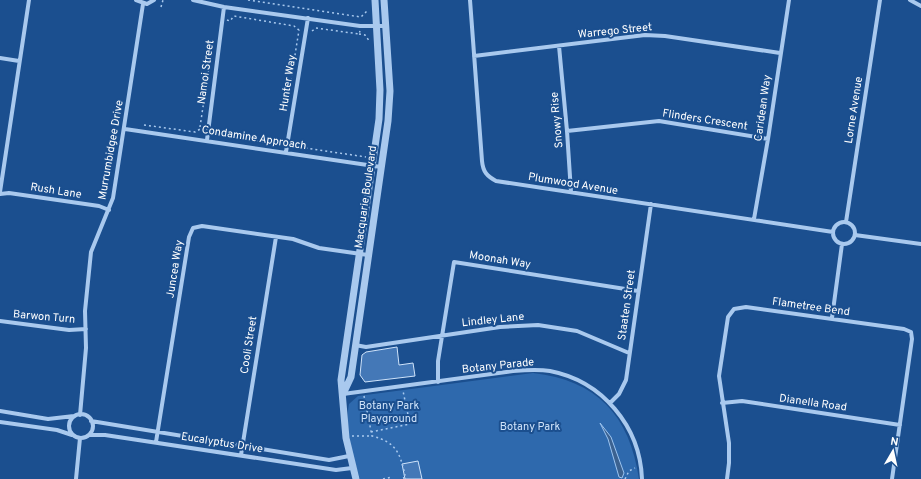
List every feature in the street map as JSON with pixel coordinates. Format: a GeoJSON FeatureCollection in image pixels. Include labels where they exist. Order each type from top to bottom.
{"type":"FeatureCollection","features":[{"type":"Feature","properties":{"kind":"street"},"geometry":{"type":"LineString","coordinates":[[0,193],[29,0]]}},
{"type":"Feature","properties":{"kind":"street"},"geometry":{"type":"LineString","coordinates":[[136,0],[143,4],[150,3],[154,0]]}},
{"type":"Feature","properties":{"kind":"street"},"geometry":{"type":"LineString","coordinates":[[193,0],[224,7],[360,26],[386,26]]}},
{"type":"Feature","properties":{"kind":"street","name":"Macquarie Boulevard"},"geometry":{"type":"LineString","coordinates":[[356,479],[349,456],[343,412],[341,380],[379,119],[380,90],[375,0]]}},
{"type":"Feature","properties":{"kind":"street","name":"Macquarie Boulevard"},"geometry":{"type":"LineString","coordinates":[[343,394],[351,377],[381,167],[390,91],[384,0]]}},
{"type":"Feature","properties":{"kind":"street","name":"Plumwood Avenue"},"geometry":{"type":"LineString","coordinates":[[470,0],[484,172],[496,181],[833,232]]}},
{"type":"Feature","properties":{"kind":"street","name":"Caridean Way"},"geometry":{"type":"LineString","coordinates":[[754,219],[789,0]]}},
{"type":"Feature","properties":{"kind":"street","name":"Lorne Avenue"},"geometry":{"type":"LineString","coordinates":[[846,222],[880,0]]}},
{"type":"Feature","properties":{"kind":"street"},"geometry":{"type":"LineString","coordinates":[[910,0],[921,6]]}},
{"type":"Feature","properties":{"kind":"street","name":"Murrumbidgee Drive"},"geometry":{"type":"LineString","coordinates":[[80,415],[86,329],[85,311],[91,252],[110,210],[118,171],[143,4]]}},
{"type":"Feature","properties":{"kind":"street","name":"Namoi Street"},"geometry":{"type":"LineString","coordinates":[[207,140],[207,128],[224,7]]}},
{"type":"Feature","properties":{"kind":"street","name":"Hunter Way"},"geometry":{"type":"LineString","coordinates":[[286,152],[308,18]]}},
{"type":"Feature","properties":{"kind":"street","name":"Warrego Street"},"geometry":{"type":"LineString","coordinates":[[474,56],[645,35],[665,36],[780,53]]}},
{"type":"Feature","properties":{"kind":"street","name":"Snowy Rise"},"geometry":{"type":"LineString","coordinates":[[559,46],[571,192]]}},
{"type":"Feature","properties":{"kind":"street"},"geometry":{"type":"LineString","coordinates":[[0,58],[19,61]]}},
{"type":"Feature","properties":{"kind":"street","name":"Flinders Crescent"},"geometry":{"type":"LineString","coordinates":[[567,131],[658,121],[768,139]]}},
{"type":"Feature","properties":{"kind":"street","name":"Condamine Approach"},"geometry":{"type":"LineString","coordinates":[[124,129],[207,140],[381,167]]}},
{"type":"Feature","properties":{"kind":"street","name":"Rush Lane"},"geometry":{"type":"LineString","coordinates":[[0,193],[84,204],[110,210]]}},
{"type":"Feature","properties":{"kind":"street","name":"Staaten Street"},"geometry":{"type":"LineString","coordinates":[[610,403],[619,394],[626,380],[651,204]]}},
{"type":"Feature","properties":{"kind":"street"},"geometry":{"type":"LineString","coordinates":[[846,222],[854,227],[855,235],[850,243],[842,244],[834,238],[833,232],[836,225],[846,222]]}},
{"type":"Feature","properties":{"kind":"street","name":"Juncea Way"},"geometry":{"type":"LineString","coordinates":[[156,442],[189,237],[193,228],[202,226],[293,239],[319,248],[368,255]]}},
{"type":"Feature","properties":{"kind":"street"},"geometry":{"type":"LineString","coordinates":[[855,235],[921,244]]}},
{"type":"Feature","properties":{"kind":"street","name":"Cooli Street"},"geometry":{"type":"LineString","coordinates":[[241,455],[276,237]]}},
{"type":"Feature","properties":{"kind":"street"},"geometry":{"type":"LineString","coordinates":[[832,318],[842,244]]}},
{"type":"Feature","properties":{"kind":"street","name":"Moonah Way"},"geometry":{"type":"LineString","coordinates":[[438,382],[438,361],[454,262],[638,291]]}},
{"type":"Feature","properties":{"kind":"street","name":"Flametree Bend"},"geometry":{"type":"LineString","coordinates":[[727,479],[729,443],[719,376],[728,317],[734,309],[746,307],[832,318],[904,329],[911,332],[912,338],[892,479]]}},
{"type":"Feature","properties":{"kind":"street","name":"Barwon Turn"},"geometry":{"type":"LineString","coordinates":[[0,321],[62,330],[86,329]]}},
{"type":"Feature","properties":{"kind":"street","name":"Lindley Lane"},"geometry":{"type":"LineString","coordinates":[[355,345],[366,347],[500,327],[538,325],[577,331],[629,353]]}},
{"type":"Feature","properties":{"kind":"street","name":"Botany Parade"},"geometry":{"type":"LineString","coordinates":[[343,394],[513,372],[548,371],[561,374],[583,383],[610,403],[624,419],[632,435],[640,463],[642,479]]}},
{"type":"Feature","properties":{"kind":"street","name":"Dianella Road"},"geometry":{"type":"LineString","coordinates":[[722,404],[742,401],[900,425]]}},
{"type":"Feature","properties":{"kind":"street"},"geometry":{"type":"LineString","coordinates":[[0,412],[59,419],[80,415],[85,416],[91,421],[91,432],[89,435],[80,438],[57,430],[0,422]]}},
{"type":"Feature","properties":{"kind":"street"},"geometry":{"type":"LineString","coordinates":[[72,435],[69,429],[70,422],[74,416]]}},
{"type":"Feature","properties":{"kind":"street","name":"Eucalyptus Drive"},"geometry":{"type":"LineString","coordinates":[[91,421],[329,460],[349,456]]}},
{"type":"Feature","properties":{"kind":"street","name":"Eucalyptus Drive"},"geometry":{"type":"LineString","coordinates":[[89,435],[105,435],[156,442],[336,470],[352,468]]}},
{"type":"Feature","properties":{"kind":"street"},"geometry":{"type":"LineString","coordinates":[[76,479],[80,438]]}},
{"type":"Feature","properties":{"kind":"path"},"geometry":{"type":"LineString","coordinates":[[161,7],[163,0]]}},
{"type":"Feature","properties":{"kind":"path"},"geometry":{"type":"LineString","coordinates":[[248,0],[361,17]]}},
{"type":"Feature","properties":{"kind":"path"},"geometry":{"type":"LineString","coordinates":[[359,34],[361,17],[368,10],[368,5]]}},
{"type":"Feature","properties":{"kind":"path"},"geometry":{"type":"LineString","coordinates":[[223,20],[230,21],[234,16],[294,26],[299,30],[311,32],[316,28],[359,34],[364,35],[371,44]]}},
{"type":"Feature","properties":{"kind":"path"},"geometry":{"type":"LineString","coordinates":[[200,128],[214,33]]}},
{"type":"Feature","properties":{"kind":"path"},"geometry":{"type":"LineString","coordinates":[[144,124],[195,132],[200,128],[207,128],[213,130],[218,135],[277,144],[282,139],[289,140],[294,141],[299,147],[366,157],[367,150]]}},
{"type":"Feature","properties":{"kind":"path"},"geometry":{"type":"LineString","coordinates":[[371,432],[410,424],[403,391]]}},
{"type":"Feature","properties":{"kind":"path"},"geometry":{"type":"LineString","coordinates":[[364,396],[372,436]]}},
{"type":"Feature","properties":{"kind":"path"},"geometry":{"type":"LineString","coordinates":[[350,437],[372,436],[386,442],[400,454],[404,479]]}},
{"type":"Feature","properties":{"kind":"path"},"geometry":{"type":"LineString","coordinates":[[625,479],[629,471],[636,467]]}},
{"type":"Feature","properties":{"kind":"path"},"geometry":{"type":"LineString","coordinates":[[383,479],[392,477]]}},
{"type":"Feature","properties":{"kind":"green space","name":"Botany Park"},"geometry":{"type":"Polygon","coordinates":[[[533,373],[556,377],[575,384],[592,393],[607,405],[628,437],[639,479],[360,479],[348,433],[349,404],[358,396],[533,373]]]}},
{"type":"Feature","properties":{"kind":"shaded area"},"geometry":{"type":"Polygon","coordinates":[[[600,423],[611,437],[624,473],[622,478],[619,477],[608,439],[600,423]]]}},
{"type":"Feature","properties":{"kind":"building"},"geometry":{"type":"Polygon","coordinates":[[[397,347],[399,365],[413,363],[415,376],[365,382],[360,375],[362,355],[366,352],[397,347]]]}},
{"type":"Feature","properties":{"kind":"building"},"geometry":{"type":"Polygon","coordinates":[[[418,461],[422,479],[405,479],[402,464],[418,461]]]}},
{"type":"Feature","properties":{"kind":"park label","name":"Botany Park Playground"},"geometry":{"type":"Point","coordinates":[389,412]}}]}
